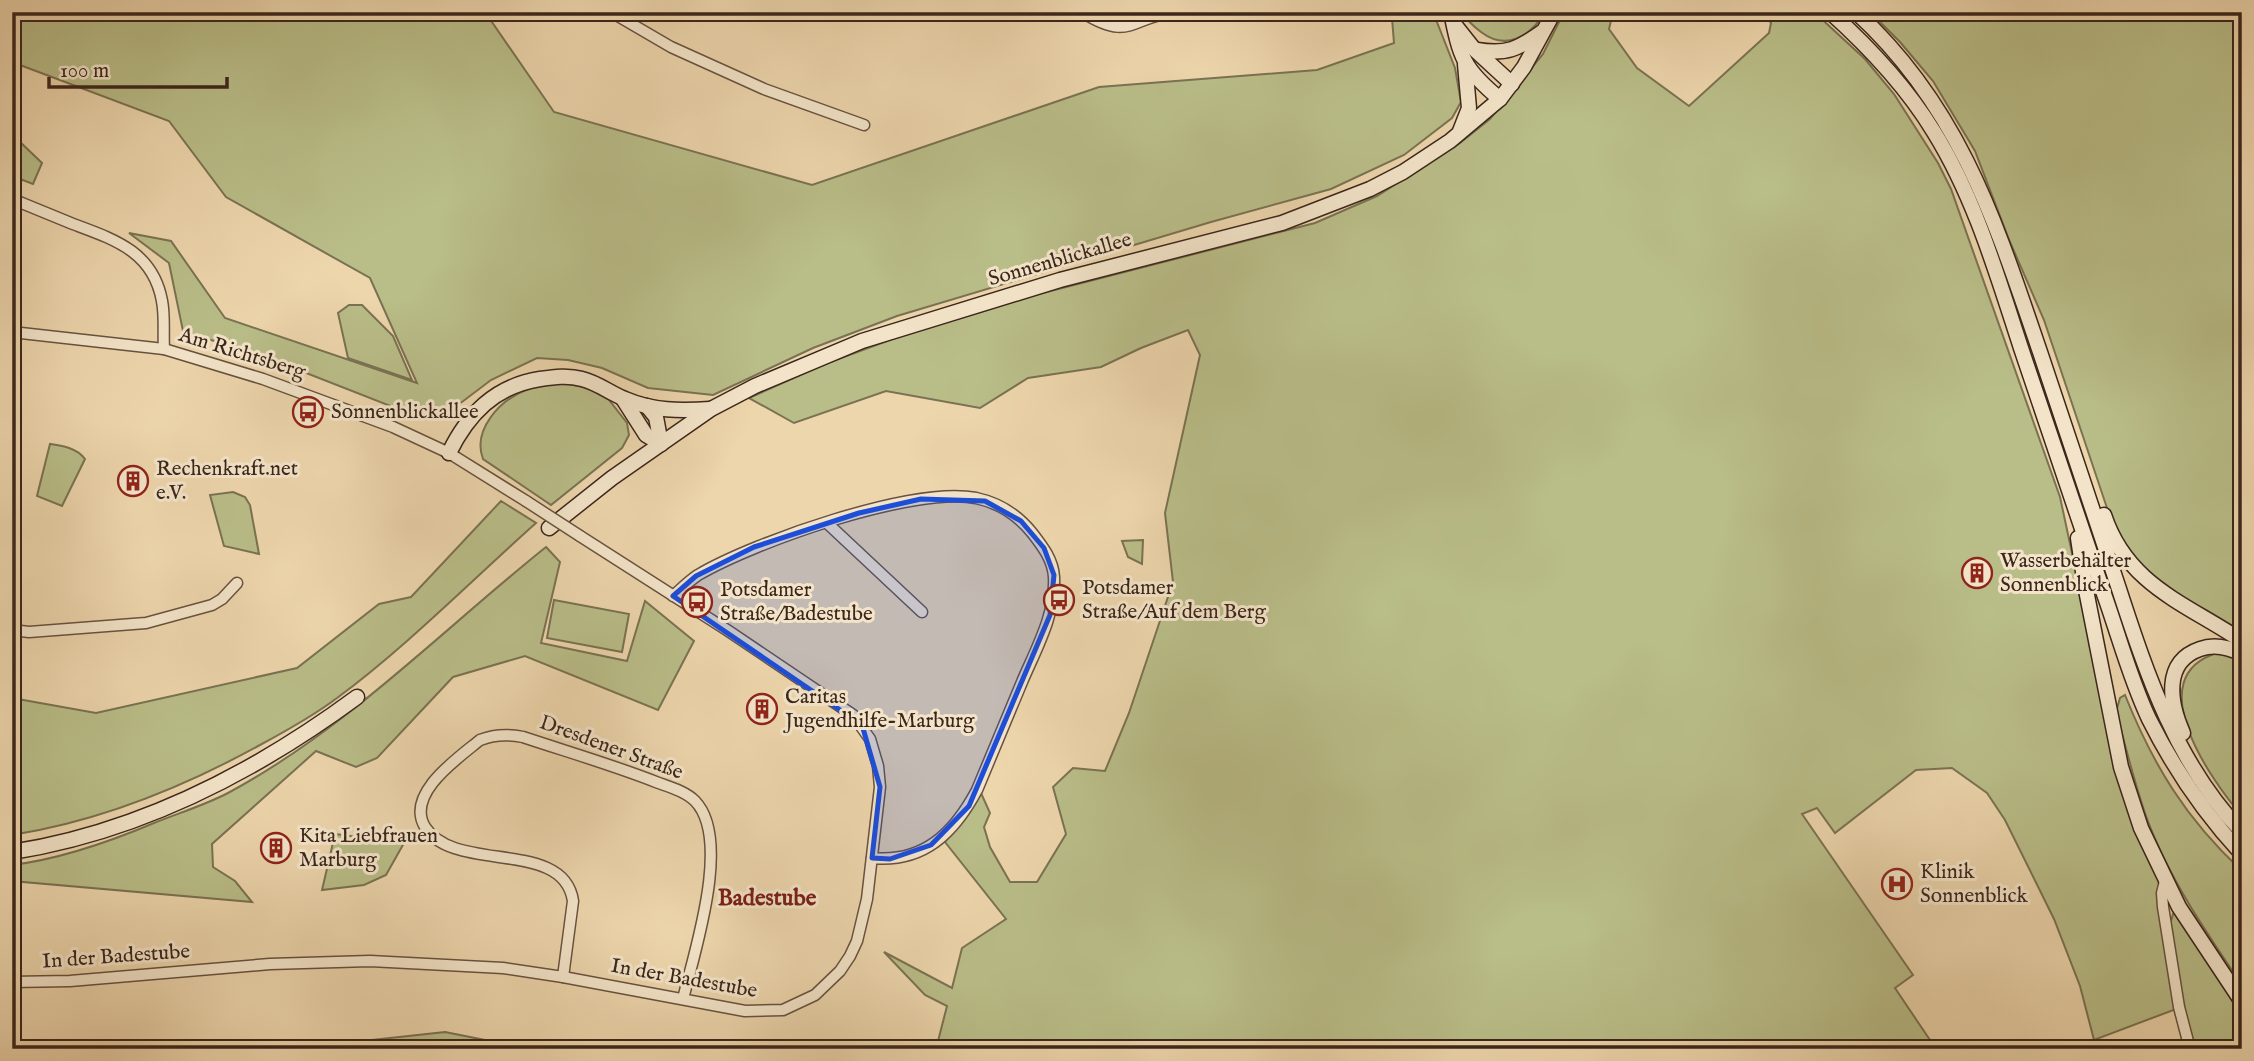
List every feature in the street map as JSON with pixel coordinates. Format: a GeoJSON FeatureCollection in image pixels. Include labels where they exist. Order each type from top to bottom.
{"type":"FeatureCollection","features":[{"type":"Feature","properties":{"kind":"main road","name":"Sonnenblickallee"},"geometry":{"type":"LineString","coordinates":[[549,528],[612,478],[711,409],[755,386],[862,341],[1060,280],[1282,223],[1324,208],[1403,172],[1460,133],[1500,99],[1546,30],[1554,12]]}},
{"type":"Feature","properties":{"kind":"main road"},"geometry":{"type":"LineString","coordinates":[[1830,12],[1882,61],[1912,99],[1935,133],[1958,177],[1998,278],[2148,717],[2174,765],[2203,809],[2242,854]]}},
{"type":"Feature","properties":{"kind":"main road"},"geometry":{"type":"LineString","coordinates":[[1856,12],[1913,72],[1935,103],[1962,150],[2003,247],[2133,632],[2159,701],[2187,759],[2213,798],[2242,832]]}},
{"type":"Feature","properties":{"kind":"main road"},"geometry":{"type":"LineString","coordinates":[[1451,16],[1474,49],[1512,84]]}},
{"type":"Feature","properties":{"kind":"main road"},"geometry":{"type":"LineString","coordinates":[[1451,16],[1458,48],[1465,64],[1468,108],[1460,133]]}},
{"type":"Feature","properties":{"kind":"main road"},"geometry":{"type":"LineString","coordinates":[[1474,49],[1495,53],[1517,48],[1546,30]]}},
{"type":"Feature","properties":{"kind":"main road"},"geometry":{"type":"LineString","coordinates":[[1465,64],[1500,99]]}},
{"type":"Feature","properties":{"kind":"main road"},"geometry":{"type":"LineString","coordinates":[[449,453],[459,434],[481,407],[506,388],[527,381],[566,376],[605,387],[623,399],[647,406],[676,411],[711,409]]}},
{"type":"Feature","properties":{"kind":"main road"},"geometry":{"type":"LineString","coordinates":[[623,399],[646,435],[661,444]]}},
{"type":"Feature","properties":{"kind":"main road"},"geometry":{"type":"LineString","coordinates":[[647,406],[656,417],[661,444]]}},
{"type":"Feature","properties":{"kind":"main road"},"geometry":{"type":"LineString","coordinates":[[2073,451],[2092,481],[2114,541],[2131,565],[2167,597],[2242,640]]}},
{"type":"Feature","properties":{"kind":"main road"},"geometry":{"type":"LineString","coordinates":[[2074,506],[2085,585],[2121,767],[2141,828],[2179,907],[2242,1002]]}},
{"type":"Feature","properties":{"kind":"main road"},"geometry":{"type":"LineString","coordinates":[[2213,798],[2174,709],[2173,677],[2180,661],[2204,647],[2227,648],[2242,654]]}},
{"type":"Feature","properties":{"kind":"main road"},"geometry":{"type":"LineString","coordinates":[[12,852],[60,843],[110,829],[190,798],[228,780],[324,721],[357,697]]}},
{"type":"Feature","properties":{"kind":"street"},"geometry":{"type":"LineString","coordinates":[[611,12],[671,47],[764,89],[864,125]]}},
{"type":"Feature","properties":{"kind":"street"},"geometry":{"type":"LineString","coordinates":[[1082,12],[1098,22],[1120,28],[1164,13],[1176,12]]}},
{"type":"Feature","properties":{"kind":"street"},"geometry":{"type":"LineString","coordinates":[[12,199],[119,241],[140,258],[155,280],[162,302],[164,349]]}},
{"type":"Feature","properties":{"kind":"street","name":"Am Richtsberg"},"geometry":{"type":"LineString","coordinates":[[12,332],[164,349],[343,407],[449,453]]}},
{"type":"Feature","properties":{"kind":"street","name":"In der Badestube"},"geometry":{"type":"LineString","coordinates":[[12,982],[70,981],[270,964],[370,961],[503,968],[745,1011],[764,1012],[783,1010],[815,995],[840,971],[857,941],[867,899],[880,787],[878,766],[870,739],[862,726],[853,715],[673,596],[449,453]]}},
{"type":"Feature","properties":{"kind":"street"},"geometry":{"type":"LineString","coordinates":[[673,596],[696,576],[754,547],[859,513],[921,499],[950,496],[973,498],[1005,509],[1021,521],[1044,548],[1054,575],[1050,615],[977,790],[945,835],[931,845],[908,856],[872,858]]}},
{"type":"Feature","properties":{"kind":"street"},"geometry":{"type":"LineString","coordinates":[[828,523],[922,612]]}},
{"type":"Feature","properties":{"kind":"street"},"geometry":{"type":"LineString","coordinates":[[12,630],[29,632],[146,623],[212,605],[222,599],[237,583]]}},
{"type":"Feature","properties":{"kind":"street","name":"Dresdener Straße"},"geometry":{"type":"LineString","coordinates":[[563,977],[573,901],[572,891],[564,878],[546,867],[442,843],[430,834],[420,814],[421,803],[431,785],[480,740],[489,736],[510,734],[634,774],[679,791],[694,800],[703,813],[711,844],[710,873],[706,902],[683,999]]}},
{"type":"Feature","properties":{"kind":"street"},"geometry":{"type":"LineString","coordinates":[[2165,881],[2162,893],[2168,937],[2179,1007],[2190,1049]]}},
{"type":"Feature","properties":{"kind":"highlighted area"},"geometry":{"type":"Polygon","coordinates":[[[921,499],[985,501],[1021,521],[1044,548],[1054,575],[1050,615],[969,806],[931,845],[890,859],[872,858],[880,787],[862,725],[673,596],[696,576],[754,547],[859,513],[921,499]]]}},
{"type":"Feature","properties":{"kind":"green space"},"geometry":{"type":"Polygon","coordinates":[[[12,12],[485,12],[554,112],[812,185],[1099,87],[1317,70],[1394,43],[1394,12],[1433,12],[1455,68],[1461,102],[1452,118],[1404,155],[1331,189],[897,316],[813,348],[713,395],[648,388],[602,368],[568,360],[537,358],[491,380],[462,402],[426,420],[273,360],[183,331],[169,263],[129,233],[171,241],[225,318],[417,383],[370,278],[226,197],[169,121],[12,62],[12,12]]]}},
{"type":"Feature","properties":{"kind":"green space"},"geometry":{"type":"Polygon","coordinates":[[[1462,12],[1545,12],[1525,34],[1508,41],[1490,38],[1470,23],[1462,12]]]}},
{"type":"Feature","properties":{"kind":"green space"},"geometry":{"type":"Polygon","coordinates":[[[1564,12],[1613,12],[1609,29],[1637,68],[1689,106],[1769,33],[1771,23],[1763,12],[1814,12],[1865,59],[1894,94],[1938,163],[1951,189],[2060,497],[2087,623],[2162,886],[2169,928],[2173,914],[2177,911],[2242,1015],[2242,1049],[2188,1049],[2176,1009],[2094,1040],[2080,986],[2054,919],[2005,820],[1987,793],[1952,768],[1916,770],[1835,833],[1817,808],[1802,814],[1913,975],[1895,988],[1936,1049],[936,1049],[947,1006],[925,995],[884,952],[952,988],[962,948],[1006,919],[945,842],[981,793],[990,813],[984,827],[990,847],[1010,882],[1037,882],[1066,834],[1053,787],[1073,768],[1105,771],[1129,713],[1173,582],[1165,513],[1200,355],[1188,330],[1101,367],[1028,378],[980,408],[886,391],[794,423],[749,398],[825,364],[914,331],[1039,294],[1315,223],[1377,196],[1460,143],[1490,119],[1543,54],[1564,12]]]}},
{"type":"Feature","properties":{"kind":"green space"},"geometry":{"type":"Polygon","coordinates":[[[1870,12],[2242,12],[2242,632],[2163,585],[2140,565],[2125,545],[2107,508],[2044,320],[1975,151],[1933,81],[1870,12]]]}},
{"type":"Feature","properties":{"kind":"green space"},"geometry":{"type":"Polygon","coordinates":[[[12,139],[18,140],[42,163],[33,184],[12,176],[12,139]]]}},
{"type":"Feature","properties":{"kind":"green space"},"geometry":{"type":"Polygon","coordinates":[[[349,305],[362,305],[393,336],[412,380],[348,358],[338,313],[349,305]]]}},
{"type":"Feature","properties":{"kind":"green space"},"geometry":{"type":"Polygon","coordinates":[[[564,383],[588,388],[609,400],[627,423],[629,435],[622,448],[551,505],[483,459],[481,437],[491,417],[516,395],[535,387],[564,383]]]}},
{"type":"Feature","properties":{"kind":"green space"},"geometry":{"type":"Polygon","coordinates":[[[50,444],[74,450],[85,459],[62,506],[37,496],[50,444]]]}},
{"type":"Feature","properties":{"kind":"green space"},"geometry":{"type":"Polygon","coordinates":[[[233,492],[245,497],[250,505],[259,554],[224,546],[210,495],[233,492]]]}},
{"type":"Feature","properties":{"kind":"green space"},"geometry":{"type":"Polygon","coordinates":[[[501,501],[536,523],[413,635],[328,705],[231,761],[171,789],[109,812],[12,835],[12,698],[96,713],[297,668],[379,604],[411,597],[501,501]]]}},
{"type":"Feature","properties":{"kind":"green space"},"geometry":{"type":"Polygon","coordinates":[[[1143,540],[1142,564],[1128,557],[1122,541],[1143,540]]]}},
{"type":"Feature","properties":{"kind":"green space"},"geometry":{"type":"Polygon","coordinates":[[[546,547],[560,562],[541,643],[627,661],[645,601],[694,641],[658,710],[525,656],[453,677],[377,758],[356,767],[316,751],[212,844],[213,867],[235,881],[252,902],[12,881],[12,865],[67,854],[120,837],[228,793],[272,767],[393,677],[546,547]]]}},
{"type":"Feature","properties":{"kind":"green space"},"geometry":{"type":"Polygon","coordinates":[[[554,600],[629,614],[622,652],[547,638],[554,600]]]}},
{"type":"Feature","properties":{"kind":"green space"},"geometry":{"type":"Polygon","coordinates":[[[2217,653],[2242,661],[2242,816],[2199,754],[2188,730],[2182,705],[2184,683],[2194,665],[2217,653]]]}},
{"type":"Feature","properties":{"kind":"green space"},"geometry":{"type":"Polygon","coordinates":[[[2125,695],[2147,745],[2173,790],[2204,831],[2242,871],[2242,985],[2189,904],[2155,839],[2116,712],[2120,698],[2125,695]]]}},
{"type":"Feature","properties":{"kind":"green space"},"geometry":{"type":"Polygon","coordinates":[[[335,834],[404,843],[386,875],[364,885],[322,890],[335,834]]]}},
{"type":"Feature","properties":{"kind":"green space"},"geometry":{"type":"Polygon","coordinates":[[[445,1032],[518,1049],[289,1049],[445,1032]]]}},
{"type":"Feature","properties":{"kind":"place","name":"Sonnenblickallee"},"geometry":{"type":"Point","coordinates":[308,412]}},
{"type":"Feature","properties":{"kind":"place","name":"Rechenkraft.net e.V."},"geometry":{"type":"Point","coordinates":[133,481]}},
{"type":"Feature","properties":{"kind":"place","name":"Wasserbehälter Sonnenblick"},"geometry":{"type":"Point","coordinates":[1977,573]}},
{"type":"Feature","properties":{"kind":"place","name":"Potsdamer Straße/Auf dem Berg"},"geometry":{"type":"Point","coordinates":[1059,600]}},
{"type":"Feature","properties":{"kind":"place","name":"Potsdamer Straße/Badestube"},"geometry":{"type":"Point","coordinates":[697,602]}},
{"type":"Feature","properties":{"kind":"place","name":"Caritas Jugendhilfe-Marburg"},"geometry":{"type":"Point","coordinates":[762,709]}},
{"type":"Feature","properties":{"kind":"place","name":"Kita Liebfrauen Marburg"},"geometry":{"type":"Point","coordinates":[276,848]}},
{"type":"Feature","properties":{"kind":"place","name":"Klinik Sonnenblick"},"geometry":{"type":"Point","coordinates":[1897,884]}},
{"type":"Feature","properties":{"kind":"district","name":"Badestube"},"geometry":{"type":"Point","coordinates":[767,898]}}]}
